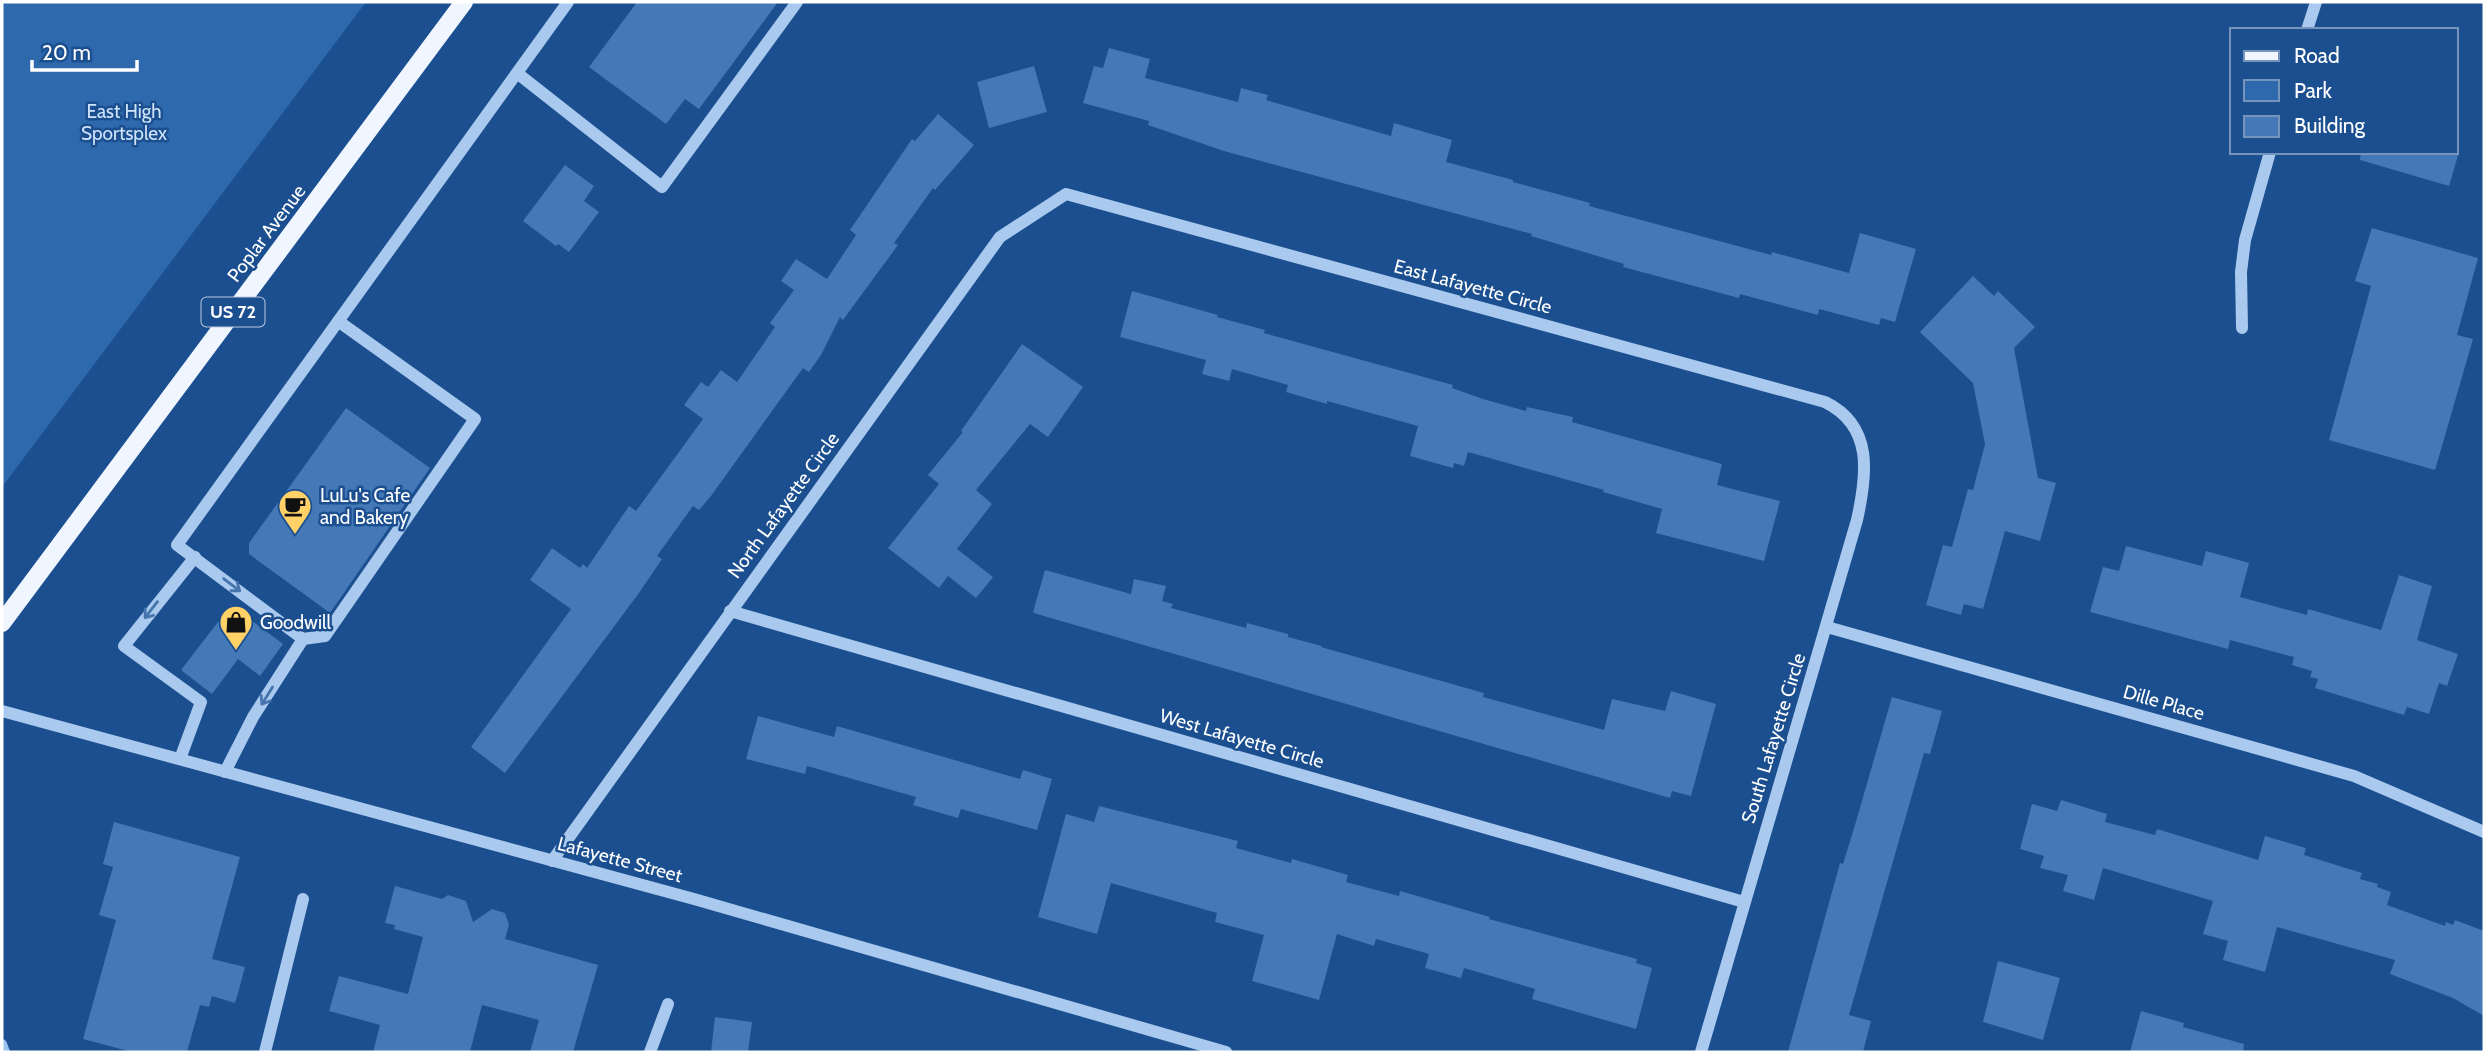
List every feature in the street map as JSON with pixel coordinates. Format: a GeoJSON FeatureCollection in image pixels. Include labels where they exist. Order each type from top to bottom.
{"type":"FeatureCollection","features":[{"type":"Feature","properties":{"kind":"main road","name":"Poplar Avenue"},"geometry":{"type":"LineString","coordinates":[[2,623],[464,2]]}},
{"type":"Feature","properties":{"kind":"street"},"geometry":{"type":"LineString","coordinates":[[338,321],[475,419],[325,636],[303,639],[177,545],[338,321],[568,2]]}},
{"type":"Feature","properties":{"kind":"street"},"geometry":{"type":"LineString","coordinates":[[517,73],[662,187],[797,2]]}},
{"type":"Feature","properties":{"kind":"street"},"geometry":{"type":"LineString","coordinates":[[2308,28],[2316,2]]}},
{"type":"Feature","properties":{"kind":"street"},"geometry":{"type":"LineString","coordinates":[[2242,328],[2241,272],[2245,240],[2269,154]]}},
{"type":"Feature","properties":{"kind":"street","name":"East Lafayette Circle"},"geometry":{"type":"LineString","coordinates":[[1066,194],[1825,402],[1846,416],[1857,434]]}},
{"type":"Feature","properties":{"kind":"street","name":"North Lafayette Circle"},"geometry":{"type":"LineString","coordinates":[[552,861],[1000,237],[1066,194]]}},
{"type":"Feature","properties":{"kind":"street","name":"South Lafayette Circle"},"geometry":{"type":"LineString","coordinates":[[1701,1052],[1827,627],[1862,495],[1866,471],[1857,434]]}},
{"type":"Feature","properties":{"kind":"street"},"geometry":{"type":"LineString","coordinates":[[180,760],[201,702],[124,646],[195,557]]}},
{"type":"Feature","properties":{"kind":"street","name":"West Lafayette Circle"},"geometry":{"type":"LineString","coordinates":[[730,611],[1744,902]]}},
{"type":"Feature","properties":{"kind":"street","name":"Dille Place"},"geometry":{"type":"LineString","coordinates":[[1827,627],[2354,776],[2484,832]]}},
{"type":"Feature","properties":{"kind":"street"},"geometry":{"type":"LineString","coordinates":[[225,772],[253,717],[303,639]]}},
{"type":"Feature","properties":{"kind":"street","name":"Lafayette Street"},"geometry":{"type":"LineString","coordinates":[[2,711],[694,899],[1226,1052]]}},
{"type":"Feature","properties":{"kind":"street"},"geometry":{"type":"LineString","coordinates":[[265,1052],[303,899]]}},
{"type":"Feature","properties":{"kind":"street"},"geometry":{"type":"LineString","coordinates":[[650,1052],[667,1004]]}},
{"type":"Feature","properties":{"kind":"green space","name":"East High Sportsplex"},"geometry":{"type":"Polygon","coordinates":[[[2,2],[366,2],[2,487],[2,2]]]}},
{"type":"Feature","properties":{"kind":"building"},"geometry":{"type":"Polygon","coordinates":[[[637,2],[778,2],[699,109],[685,99],[666,124],[589,67],[637,2]]]}},
{"type":"Feature","properties":{"kind":"building"},"geometry":{"type":"Polygon","coordinates":[[[1109,48],[1150,59],[1145,78],[1238,102],[1241,88],[1268,95],[1266,100],[1391,136],[1394,123],[1452,140],[1446,162],[1590,203],[1589,206],[1771,255],[1772,252],[1849,273],[1860,233],[1916,249],[1895,322],[1881,318],[1879,325],[1819,309],[1818,315],[1740,294],[1739,298],[1623,267],[1624,264],[1531,236],[1532,234],[1224,151],[1148,125],[1149,121],[1083,103],[1094,66],[1103,68],[1109,48]]]}},
{"type":"Feature","properties":{"kind":"building"},"geometry":{"type":"Polygon","coordinates":[[[1034,66],[1047,112],[989,128],[977,82],[1034,66]]]}},
{"type":"Feature","properties":{"kind":"building"},"geometry":{"type":"Polygon","coordinates":[[[938,114],[974,145],[935,190],[933,188],[894,243],[898,245],[843,320],[840,317],[821,355],[809,372],[803,368],[699,510],[693,506],[657,556],[662,559],[639,593],[505,773],[471,747],[571,609],[530,580],[552,548],[580,568],[583,564],[587,568],[629,506],[636,511],[703,419],[684,405],[701,382],[708,387],[721,370],[737,382],[775,327],[770,323],[794,290],[781,281],[796,259],[827,279],[856,235],[850,230],[912,139],[915,141],[938,114]]]}},
{"type":"Feature","properties":{"kind":"building"},"geometry":{"type":"Polygon","coordinates":[[[2459,152],[2449,186],[2360,160],[2361,154],[2459,152]]]}},
{"type":"Feature","properties":{"kind":"building"},"geometry":{"type":"Polygon","coordinates":[[[565,165],[594,186],[584,201],[599,212],[569,252],[558,244],[556,246],[523,221],[565,165]]]}},
{"type":"Feature","properties":{"kind":"building"},"geometry":{"type":"Polygon","coordinates":[[[2372,228],[2478,258],[2457,335],[2473,339],[2435,470],[2329,440],[2371,286],[2355,281],[2372,228]]]}},
{"type":"Feature","properties":{"kind":"building"},"geometry":{"type":"Polygon","coordinates":[[[1973,276],[1994,296],[1998,291],[2035,327],[2014,348],[2038,478],[2056,483],[2040,541],[2005,531],[1983,609],[1964,604],[1961,615],[1926,605],[1943,545],[1952,547],[1968,489],[1973,490],[1985,444],[1973,383],[1920,332],[1973,276]]]}},
{"type":"Feature","properties":{"kind":"building"},"geometry":{"type":"Polygon","coordinates":[[[1132,291],[1218,315],[1217,317],[1265,330],[1264,333],[1453,385],[1452,388],[1483,399],[1526,411],[1527,407],[1573,417],[1572,422],[1722,464],[1717,485],[1780,501],[1764,561],[1656,533],[1662,509],[1603,492],[1604,490],[1468,452],[1464,466],[1454,463],[1453,468],[1410,456],[1418,426],[1286,392],[1288,385],[1232,369],[1229,381],[1202,374],[1206,360],[1120,337],[1132,291]]]}},
{"type":"Feature","properties":{"kind":"building"},"geometry":{"type":"Polygon","coordinates":[[[1022,344],[1083,387],[1048,437],[1030,424],[976,490],[992,504],[957,549],[993,577],[976,598],[948,576],[939,588],[888,548],[939,484],[928,475],[963,432],[961,431],[1022,344]]]}},
{"type":"Feature","properties":{"kind":"building"},"geometry":{"type":"Polygon","coordinates":[[[346,408],[430,468],[330,613],[249,554],[249,543],[346,408]]]}},
{"type":"Feature","properties":{"kind":"building"},"geometry":{"type":"Polygon","coordinates":[[[2126,546],[2202,566],[2206,551],[2249,563],[2240,597],[2307,615],[2308,609],[2381,630],[2399,575],[2432,586],[2417,640],[2458,654],[2447,686],[2439,683],[2429,714],[2407,707],[2404,715],[2315,688],[2318,679],[2310,677],[2312,671],[2292,665],[2294,657],[2230,640],[2228,649],[2090,612],[2103,567],[2119,571],[2126,546]]]}},
{"type":"Feature","properties":{"kind":"building"},"geometry":{"type":"Polygon","coordinates":[[[1045,570],[1131,594],[1134,579],[1166,586],[1162,601],[1173,604],[1171,608],[1246,628],[1247,623],[1288,634],[1288,637],[1321,647],[1484,693],[1483,697],[1604,730],[1612,699],[1665,711],[1671,691],[1716,704],[1691,796],[1672,791],[1670,798],[1037,614],[1033,612],[1045,570]]]}},
{"type":"Feature","properties":{"kind":"building","name":"Goodwill"},"geometry":{"type":"Polygon","coordinates":[[[231,605],[283,644],[260,676],[238,659],[212,694],[181,670],[231,605]]]}},
{"type":"Feature","properties":{"kind":"building"},"geometry":{"type":"Polygon","coordinates":[[[1892,697],[1942,711],[1930,754],[1924,753],[1849,1015],[1871,1021],[1863,1052],[1788,1052],[1840,863],[1843,864],[1892,697]]]}},
{"type":"Feature","properties":{"kind":"building"},"geometry":{"type":"Polygon","coordinates":[[[758,716],[834,737],[837,726],[1020,779],[1023,770],[1052,779],[1037,830],[961,809],[958,818],[913,805],[916,797],[807,766],[805,774],[746,759],[758,716]]]}},
{"type":"Feature","properties":{"kind":"building"},"geometry":{"type":"Polygon","coordinates":[[[2061,800],[2107,814],[2105,822],[2155,835],[2157,829],[2258,860],[2265,836],[2306,848],[2304,855],[2362,873],[2360,879],[2378,884],[2377,887],[2391,892],[2387,905],[2445,926],[2446,922],[2453,925],[2455,920],[2484,931],[2484,1016],[2453,998],[2390,974],[2395,960],[2277,927],[2265,972],[2223,960],[2228,941],[2203,934],[2213,901],[2103,868],[2094,900],[2063,891],[2068,875],[2040,868],[2044,856],[2020,849],[2032,804],[2057,811],[2061,800]]]}},
{"type":"Feature","properties":{"kind":"building"},"geometry":{"type":"Polygon","coordinates":[[[1099,806],[1238,841],[1236,848],[1291,863],[1292,859],[1348,875],[1346,882],[1399,896],[1400,891],[1490,917],[1489,919],[1637,959],[1636,963],[1652,968],[1636,1029],[1532,999],[1535,989],[1464,968],[1461,978],[1425,968],[1429,954],[1376,939],[1374,946],[1337,934],[1319,1000],[1252,981],[1264,935],[1215,922],[1217,913],[1111,883],[1097,934],[1038,917],[1066,814],[1094,822],[1099,806]]]}},
{"type":"Feature","properties":{"kind":"building"},"geometry":{"type":"Polygon","coordinates":[[[114,822],[240,857],[212,959],[245,967],[238,993],[235,1003],[212,996],[209,1007],[200,1005],[187,1052],[132,1052],[83,1039],[116,920],[99,915],[113,867],[103,864],[114,822]]]}},
{"type":"Feature","properties":{"kind":"building"},"geometry":{"type":"Polygon","coordinates":[[[395,886],[442,899],[448,895],[466,901],[473,922],[492,909],[505,913],[509,925],[505,939],[598,965],[573,1052],[530,1052],[539,1020],[482,1005],[470,1052],[373,1052],[380,1025],[329,1011],[339,976],[408,994],[423,937],[394,929],[395,925],[385,923],[395,886]]]}},
{"type":"Feature","properties":{"kind":"building"},"geometry":{"type":"Polygon","coordinates":[[[1998,961],[2060,978],[2043,1040],[1983,1022],[1998,961]]]}},
{"type":"Feature","properties":{"kind":"building"},"geometry":{"type":"Polygon","coordinates":[[[2141,1011],[2184,1023],[2183,1027],[2244,1044],[2243,1052],[2130,1052],[2141,1011]]]}},
{"type":"Feature","properties":{"kind":"building"},"geometry":{"type":"Polygon","coordinates":[[[715,1017],[752,1022],[748,1052],[711,1052],[715,1017]]]}},
{"type":"Feature","properties":{"kind":"waterway"},"geometry":{"type":"LineString","coordinates":[[2,1044],[5,1052]]}},
{"type":"Feature","properties":{"kind":"place","name":"LuLu's Cafe and Bakery"},"geometry":{"type":"Point","coordinates":[295,536]}},
{"type":"Feature","properties":{"kind":"place","name":"Goodwill"},"geometry":{"type":"Point","coordinates":[236,652]}}]}
